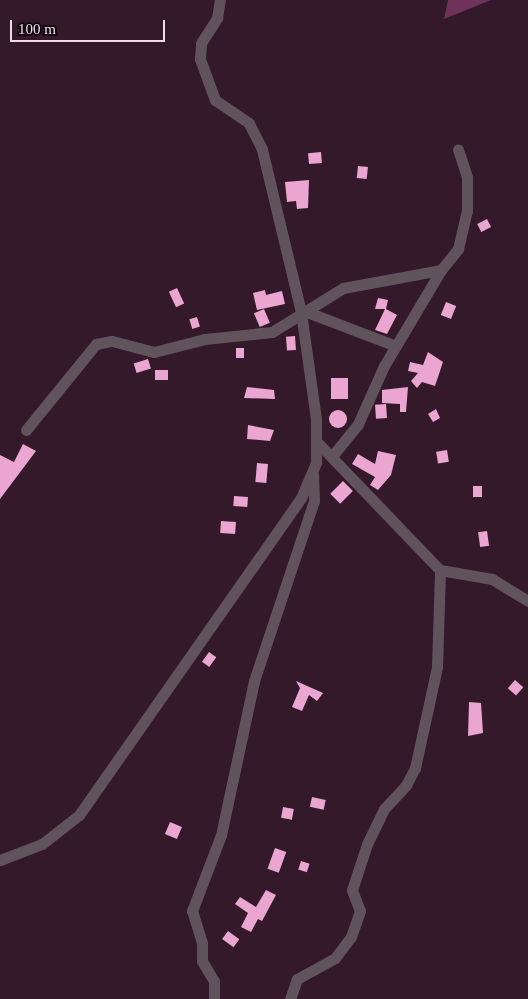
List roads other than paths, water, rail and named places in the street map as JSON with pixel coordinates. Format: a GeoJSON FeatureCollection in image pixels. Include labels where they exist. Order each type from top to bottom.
{"type":"FeatureCollection","features":[{"type":"Feature","properties":{"kind":"street"},"geometry":{"type":"LineString","coordinates":[[214,999],[214,981],[202,961],[202,943],[192,910],[221,835],[254,681],[314,501],[313,475],[318,443],[304,312],[257,134],[249,123],[215,100],[200,60],[200,43],[217,18],[220,0]]}},
{"type":"Feature","properties":{"kind":"street"},"geometry":{"type":"LineString","coordinates":[[333,455],[358,424],[396,346],[441,270],[458,249],[467,211],[467,177],[458,150]]}},
{"type":"Feature","properties":{"kind":"street"},"geometry":{"type":"LineString","coordinates":[[26,430],[96,344],[112,341],[159,351],[205,339],[272,332],[344,288],[441,270]]}},
{"type":"Feature","properties":{"kind":"street"},"geometry":{"type":"LineString","coordinates":[[304,312],[396,346]]}},
{"type":"Feature","properties":{"kind":"street"},"geometry":{"type":"LineString","coordinates":[[318,443],[333,455],[440,570],[492,578],[528,601]]}},
{"type":"Feature","properties":{"kind":"street"},"geometry":{"type":"LineString","coordinates":[[0,860],[42,844],[79,815],[117,756],[194,656],[313,475]]}},
{"type":"Feature","properties":{"kind":"street"},"geometry":{"type":"LineString","coordinates":[[290,999],[297,979],[335,958],[351,937],[360,910],[352,890],[368,844],[384,809],[406,785],[415,768],[437,667],[440,570]]}}]}
